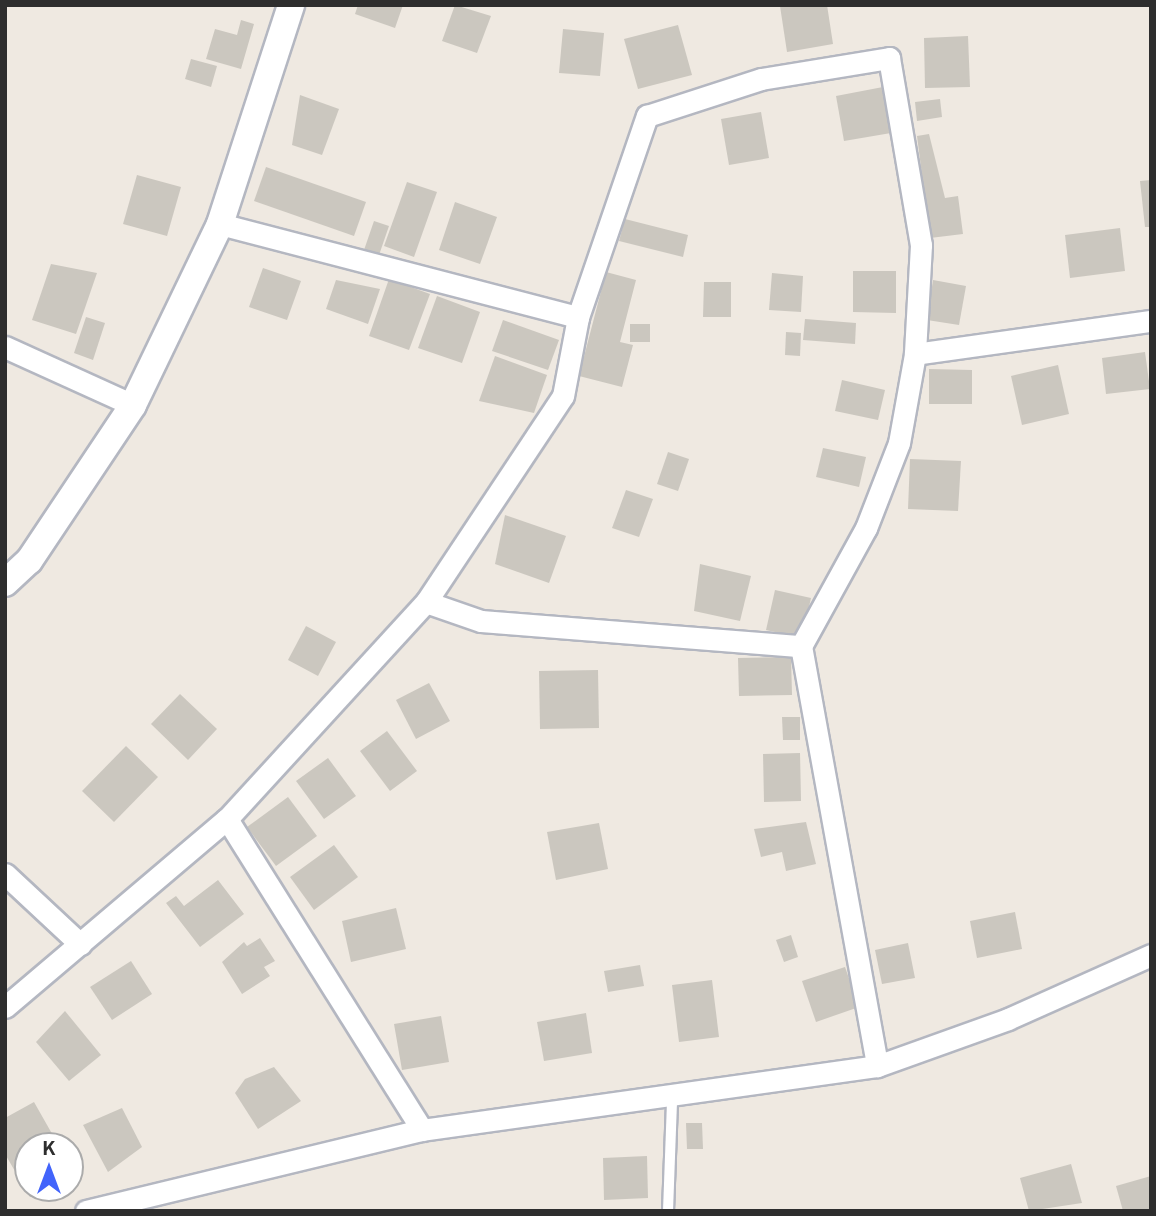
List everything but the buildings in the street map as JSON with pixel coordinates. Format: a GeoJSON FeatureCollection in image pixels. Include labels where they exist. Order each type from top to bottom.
{"type":"FeatureCollection","features":[{"type":"Feature","properties":{"kind":"street"},"geometry":{"type":"LineString","coordinates":[[5,583],[29,561],[132,405],[220,224],[291,5]]}},
{"type":"Feature","properties":{"kind":"street"},"geometry":{"type":"LineString","coordinates":[[5,1007],[227,819],[426,602],[563,396],[578,317],[647,116],[761,79],[889,58],[921,245],[915,355],[899,443],[866,527],[801,646],[877,1066]]}},
{"type":"Feature","properties":{"kind":"street"},"geometry":{"type":"LineString","coordinates":[[220,224],[578,317]]}},
{"type":"Feature","properties":{"kind":"street"},"geometry":{"type":"LineString","coordinates":[[915,355],[1151,321]]}},
{"type":"Feature","properties":{"kind":"street"},"geometry":{"type":"LineString","coordinates":[[5,347],[132,405]]}},
{"type":"Feature","properties":{"kind":"street"},"geometry":{"type":"LineString","coordinates":[[426,602],[481,621],[801,646]]}},
{"type":"Feature","properties":{"kind":"street"},"geometry":{"type":"LineString","coordinates":[[227,819],[422,1130]]}},
{"type":"Feature","properties":{"kind":"street"},"geometry":{"type":"LineString","coordinates":[[5,873],[80,944]]}},
{"type":"Feature","properties":{"kind":"street"},"geometry":{"type":"LineString","coordinates":[[86,1211],[422,1130],[672,1100],[877,1066],[1008,1019],[1151,956]]}},
{"type":"Feature","properties":{"kind":"lane"},"geometry":{"type":"LineString","coordinates":[[668,1211],[672,1100]]}}]}
